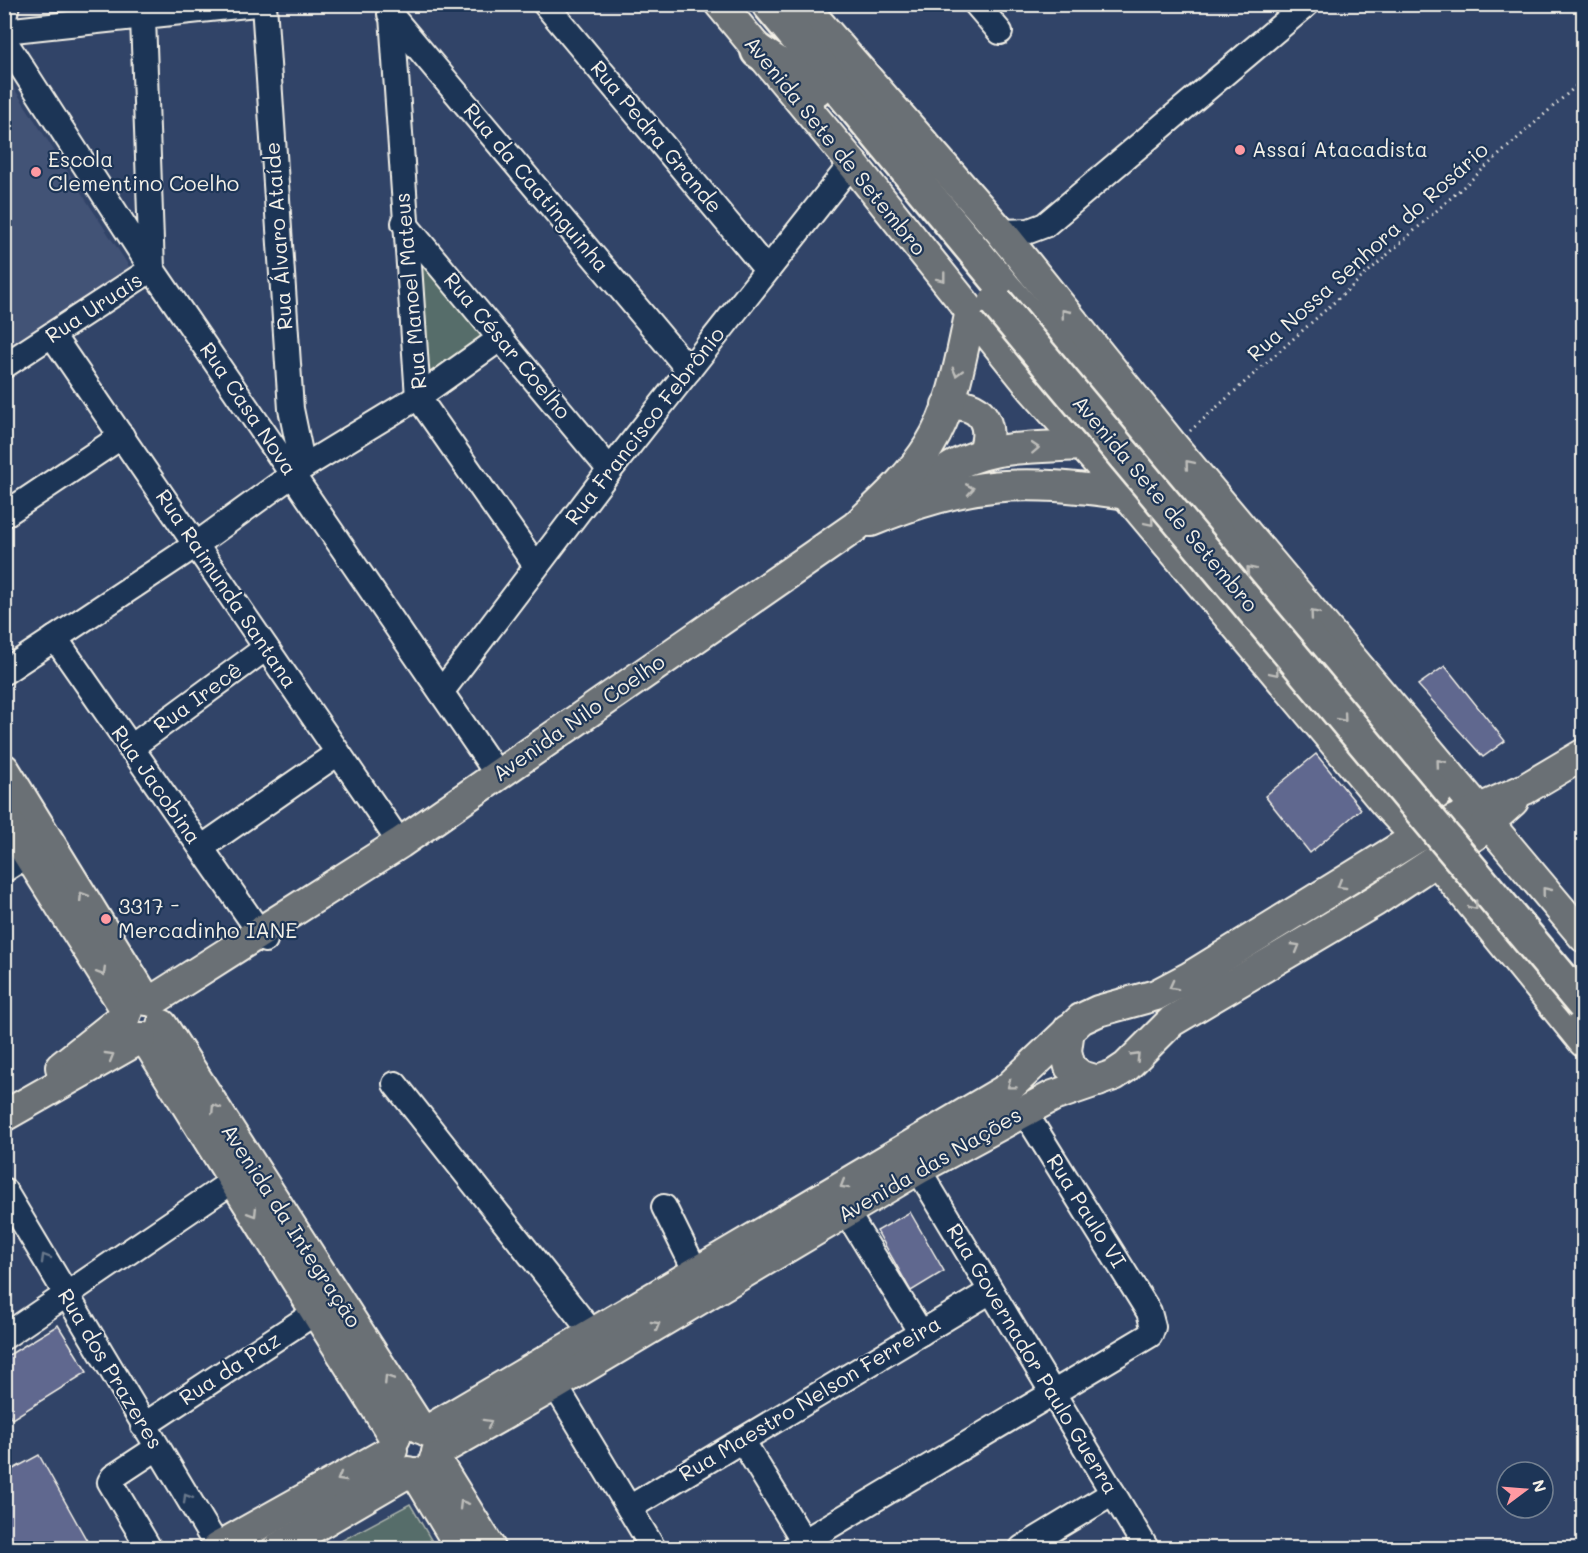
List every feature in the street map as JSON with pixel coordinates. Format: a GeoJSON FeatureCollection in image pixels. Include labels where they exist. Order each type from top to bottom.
{"type":"FeatureCollection","features":[{"type":"Feature","properties":{"kind":"highway","name":"Avenida Sete de Setembro"},"geometry":{"type":"LineString","coordinates":[[746,4],[816,89],[1302,630],[1584,977]]}},
{"type":"Feature","properties":{"kind":"highway","name":"Avenida Sete de Setembro"},"geometry":{"type":"LineString","coordinates":[[769,4],[1000,294],[1118,447],[1584,1005]]}},
{"type":"Feature","properties":{"kind":"highway"},"geometry":{"type":"LineString","coordinates":[[758,51],[816,89]]}},
{"type":"Feature","properties":{"kind":"highway"},"geometry":{"type":"LineString","coordinates":[[1082,446],[1118,447]]}},
{"type":"Feature","properties":{"kind":"main road","name":"Avenida Sete de Setembro"},"geometry":{"type":"LineString","coordinates":[[720,4],[852,163],[1173,446],[1584,937]]}},
{"type":"Feature","properties":{"kind":"main road","name":"Avenida Sete de Setembro"},"geometry":{"type":"LineString","coordinates":[[802,4],[1001,232],[1000,294],[1082,446],[1126,494],[1386,804],[1417,837]]}},
{"type":"Feature","properties":{"kind":"main road"},"geometry":{"type":"LineString","coordinates":[[855,527],[915,466],[930,444],[1000,294]]}},
{"type":"Feature","properties":{"kind":"main road"},"geometry":{"type":"LineString","coordinates":[[947,405],[969,406],[981,415],[988,432],[983,454]]}},
{"type":"Feature","properties":{"kind":"main road"},"geometry":{"type":"LineString","coordinates":[[910,504],[941,475],[973,456],[1006,450],[1082,446]]}},
{"type":"Feature","properties":{"kind":"main road"},"geometry":{"type":"LineString","coordinates":[[855,527],[910,504],[955,491],[1023,484],[1066,485],[1126,494]]}},
{"type":"Feature","properties":{"kind":"main road","name":"Avenida Nilo Coelho"},"geometry":{"type":"LineString","coordinates":[[145,1018],[855,527]]}},
{"type":"Feature","properties":{"kind":"main road"},"geometry":{"type":"LineString","coordinates":[[1483,816],[1584,754]]}},
{"type":"Feature","properties":{"kind":"main road","name":"Avenida da Integração"},"geometry":{"type":"LineString","coordinates":[[4,770],[145,1018],[233,1181],[316,1312],[490,1548]]}},
{"type":"Feature","properties":{"kind":"main road"},"geometry":{"type":"LineString","coordinates":[[1386,804],[1394,828],[1394,840],[1390,854]]}},
{"type":"Feature","properties":{"kind":"main road","name":"Avenida da Integração"},"geometry":{"type":"LineString","coordinates":[[4,816],[16,862],[145,1018],[416,1450],[461,1548]]}},
{"type":"Feature","properties":{"kind":"main road","name":"Avenida das Nações"},"geometry":{"type":"LineString","coordinates":[[278,1548],[416,1450],[705,1281],[1006,1089],[1026,1073],[1069,1029],[1098,1011],[1156,995],[1190,977],[1417,837],[1483,816]]}},
{"type":"Feature","properties":{"kind":"main road","name":"Avenida das Nações"},"geometry":{"type":"LineString","coordinates":[[705,1281],[847,1213],[918,1169],[1053,1096],[1098,1081],[1126,1067],[1172,1021],[1375,901],[1426,867],[1483,816]]}},
{"type":"Feature","properties":{"kind":"main road"},"geometry":{"type":"LineString","coordinates":[[1426,867],[1584,1042]]}},
{"type":"Feature","properties":{"kind":"main road"},"geometry":{"type":"LineString","coordinates":[[1069,1029],[1066,1051],[1070,1067],[1081,1076],[1098,1081]]}},
{"type":"Feature","properties":{"kind":"main road","name":"Avenida das Nações"},"geometry":{"type":"LineString","coordinates":[[218,1548],[416,1450],[555,1385],[603,1342]]}},
{"type":"Feature","properties":{"kind":"street"},"geometry":{"type":"LineString","coordinates":[[4,18],[7,4]]}},
{"type":"Feature","properties":{"kind":"street"},"geometry":{"type":"LineString","coordinates":[[4,31],[143,18],[217,7],[256,4]]}},
{"type":"Feature","properties":{"kind":"street","name":"Rua Álvaro Ataíde"},"geometry":{"type":"LineString","coordinates":[[264,4],[290,397],[298,470]]}},
{"type":"Feature","properties":{"kind":"street","name":"Rua Pedra Grande"},"geometry":{"type":"LineString","coordinates":[[545,4],[767,270]]}},
{"type":"Feature","properties":{"kind":"street"},"geometry":{"type":"LineString","coordinates":[[976,4],[1000,32]]}},
{"type":"Feature","properties":{"kind":"street"},"geometry":{"type":"LineString","coordinates":[[1001,232],[1029,231],[1045,225],[1307,4]]}},
{"type":"Feature","properties":{"kind":"street","name":"Rua Manoel Mateus"},"geometry":{"type":"LineString","coordinates":[[388,10],[418,397],[536,566]]}},
{"type":"Feature","properties":{"kind":"street","name":"Rua da Caatinguinha"},"geometry":{"type":"LineString","coordinates":[[388,10],[689,370]]}},
{"type":"Feature","properties":{"kind":"street"},"geometry":{"type":"LineString","coordinates":[[143,18],[152,269]]}},
{"type":"Feature","properties":{"kind":"street","name":"Rua Casa Nova"},"geometry":{"type":"LineString","coordinates":[[4,40],[152,269],[298,470],[497,774]]}},
{"type":"Feature","properties":{"kind":"street","name":"Rua Francisco Febrônio"},"geometry":{"type":"LineString","coordinates":[[442,692],[610,470],[852,163]]}},
{"type":"Feature","properties":{"kind":"street","name":"Rua César Coelho"},"geometry":{"type":"LineString","coordinates":[[404,223],[610,470]]}},
{"type":"Feature","properties":{"kind":"street"},"geometry":{"type":"LineString","coordinates":[[1000,294],[1034,254],[1045,225]]}},
{"type":"Feature","properties":{"kind":"street","name":"Rua Uruais"},"geometry":{"type":"LineString","coordinates":[[4,366],[152,269]]}},
{"type":"Feature","properties":{"kind":"street","name":"Rua Raimunda Santana"},"geometry":{"type":"LineString","coordinates":[[52,335],[400,843]]}},
{"type":"Feature","properties":{"kind":"street"},"geometry":{"type":"LineString","coordinates":[[4,672],[197,544],[298,470],[418,397],[501,338]]}},
{"type":"Feature","properties":{"kind":"street"},"geometry":{"type":"LineString","coordinates":[[4,515],[122,436]]}},
{"type":"Feature","properties":{"kind":"street","name":"Rua Jacobina"},"geometry":{"type":"LineString","coordinates":[[55,638],[262,935]]}},
{"type":"Feature","properties":{"kind":"street","name":"Rua Irecê"},"geometry":{"type":"LineString","coordinates":[[130,748],[266,648]]}},
{"type":"Feature","properties":{"kind":"street"},"geometry":{"type":"LineString","coordinates":[[201,848],[338,753]]}},
{"type":"Feature","properties":{"kind":"street"},"geometry":{"type":"LineString","coordinates":[[395,1084],[603,1342]]}},
{"type":"Feature","properties":{"kind":"street","name":"Rua Paulo VI"},"geometry":{"type":"LineString","coordinates":[[1024,1111],[1149,1312],[1153,1327],[1150,1335],[1142,1342],[1052,1392]]}},
{"type":"Feature","properties":{"kind":"street","name":"Rua Governador Paulo Guerra"},"geometry":{"type":"LineString","coordinates":[[918,1169],[1146,1548]]}},
{"type":"Feature","properties":{"kind":"street"},"geometry":{"type":"LineString","coordinates":[[4,1337],[233,1181]]}},
{"type":"Feature","properties":{"kind":"street","name":"Rua dos Prazeres"},"geometry":{"type":"LineString","coordinates":[[4,1190],[218,1548]]}},
{"type":"Feature","properties":{"kind":"street"},"geometry":{"type":"LineString","coordinates":[[664,1206],[705,1281]]}},
{"type":"Feature","properties":{"kind":"street"},"geometry":{"type":"LineString","coordinates":[[847,1213],[921,1333]]}},
{"type":"Feature","properties":{"kind":"street","name":"Rua Maestro Nelson Ferreira"},"geometry":{"type":"LineString","coordinates":[[629,1508],[991,1292]]}},
{"type":"Feature","properties":{"kind":"street","name":"Rua da Paz"},"geometry":{"type":"LineString","coordinates":[[143,1426],[316,1312]]}},
{"type":"Feature","properties":{"kind":"street"},"geometry":{"type":"LineString","coordinates":[[555,1385],[653,1548]]}},
{"type":"Feature","properties":{"kind":"street"},"geometry":{"type":"LineString","coordinates":[[741,1440],[802,1546],[1052,1392]]}},
{"type":"Feature","properties":{"kind":"street"},"geometry":{"type":"LineString","coordinates":[[149,1548],[110,1482],[113,1477],[157,1448]]}},
{"type":"Feature","properties":{"kind":"street"},"geometry":{"type":"LineString","coordinates":[[1022,1548],[1113,1493]]}},
{"type":"Feature","properties":{"kind":"path","name":"Rua Nossa Senhora do Rosário"},"geometry":{"type":"LineString","coordinates":[[1173,446],[1584,80]]}},
{"type":"Feature","properties":{"kind":"shaded area","name":"Escola Clementino Coelho"},"geometry":{"type":"Polygon","coordinates":[[[4,73],[132,271],[5,350],[4,350],[4,73]]]}},
{"type":"Feature","properties":{"kind":"green space"},"geometry":{"type":"Polygon","coordinates":[[[408,235],[489,337],[421,391],[408,235]]]}},
{"type":"Feature","properties":{"kind":"green space"},"geometry":{"type":"Polygon","coordinates":[[[410,1504],[436,1548],[328,1548],[410,1504]]]}},
{"type":"Feature","properties":{"kind":"building"},"geometry":{"type":"Polygon","coordinates":[[[1445,666],[1505,741],[1483,757],[1418,685],[1445,666]]]}},
{"type":"Feature","properties":{"kind":"building"},"geometry":{"type":"Polygon","coordinates":[[[1316,754],[1361,809],[1310,853],[1265,796],[1316,754]]]}},
{"type":"Feature","properties":{"kind":"building"},"geometry":{"type":"Polygon","coordinates":[[[910,1212],[944,1271],[911,1291],[877,1231],[910,1212]]]}},
{"type":"Feature","properties":{"kind":"building"},"geometry":{"type":"Polygon","coordinates":[[[58,1325],[87,1372],[12,1419],[4,1408],[4,1358],[58,1325]]]}},
{"type":"Feature","properties":{"kind":"building"},"geometry":{"type":"Polygon","coordinates":[[[39,1455],[91,1548],[10,1548],[4,1539],[4,1474],[39,1455]]]}},
{"type":"Feature","properties":{"kind":"place","name":"Assaí Atacadista"},"geometry":{"type":"Point","coordinates":[1240,150]}},
{"type":"Feature","properties":{"kind":"place","name":"Escola Clementino Coelho"},"geometry":{"type":"Point","coordinates":[36,172]}},
{"type":"Feature","properties":{"kind":"place","name":"3317 - Mercadinho IANE"},"geometry":{"type":"Point","coordinates":[106,919]}}]}
